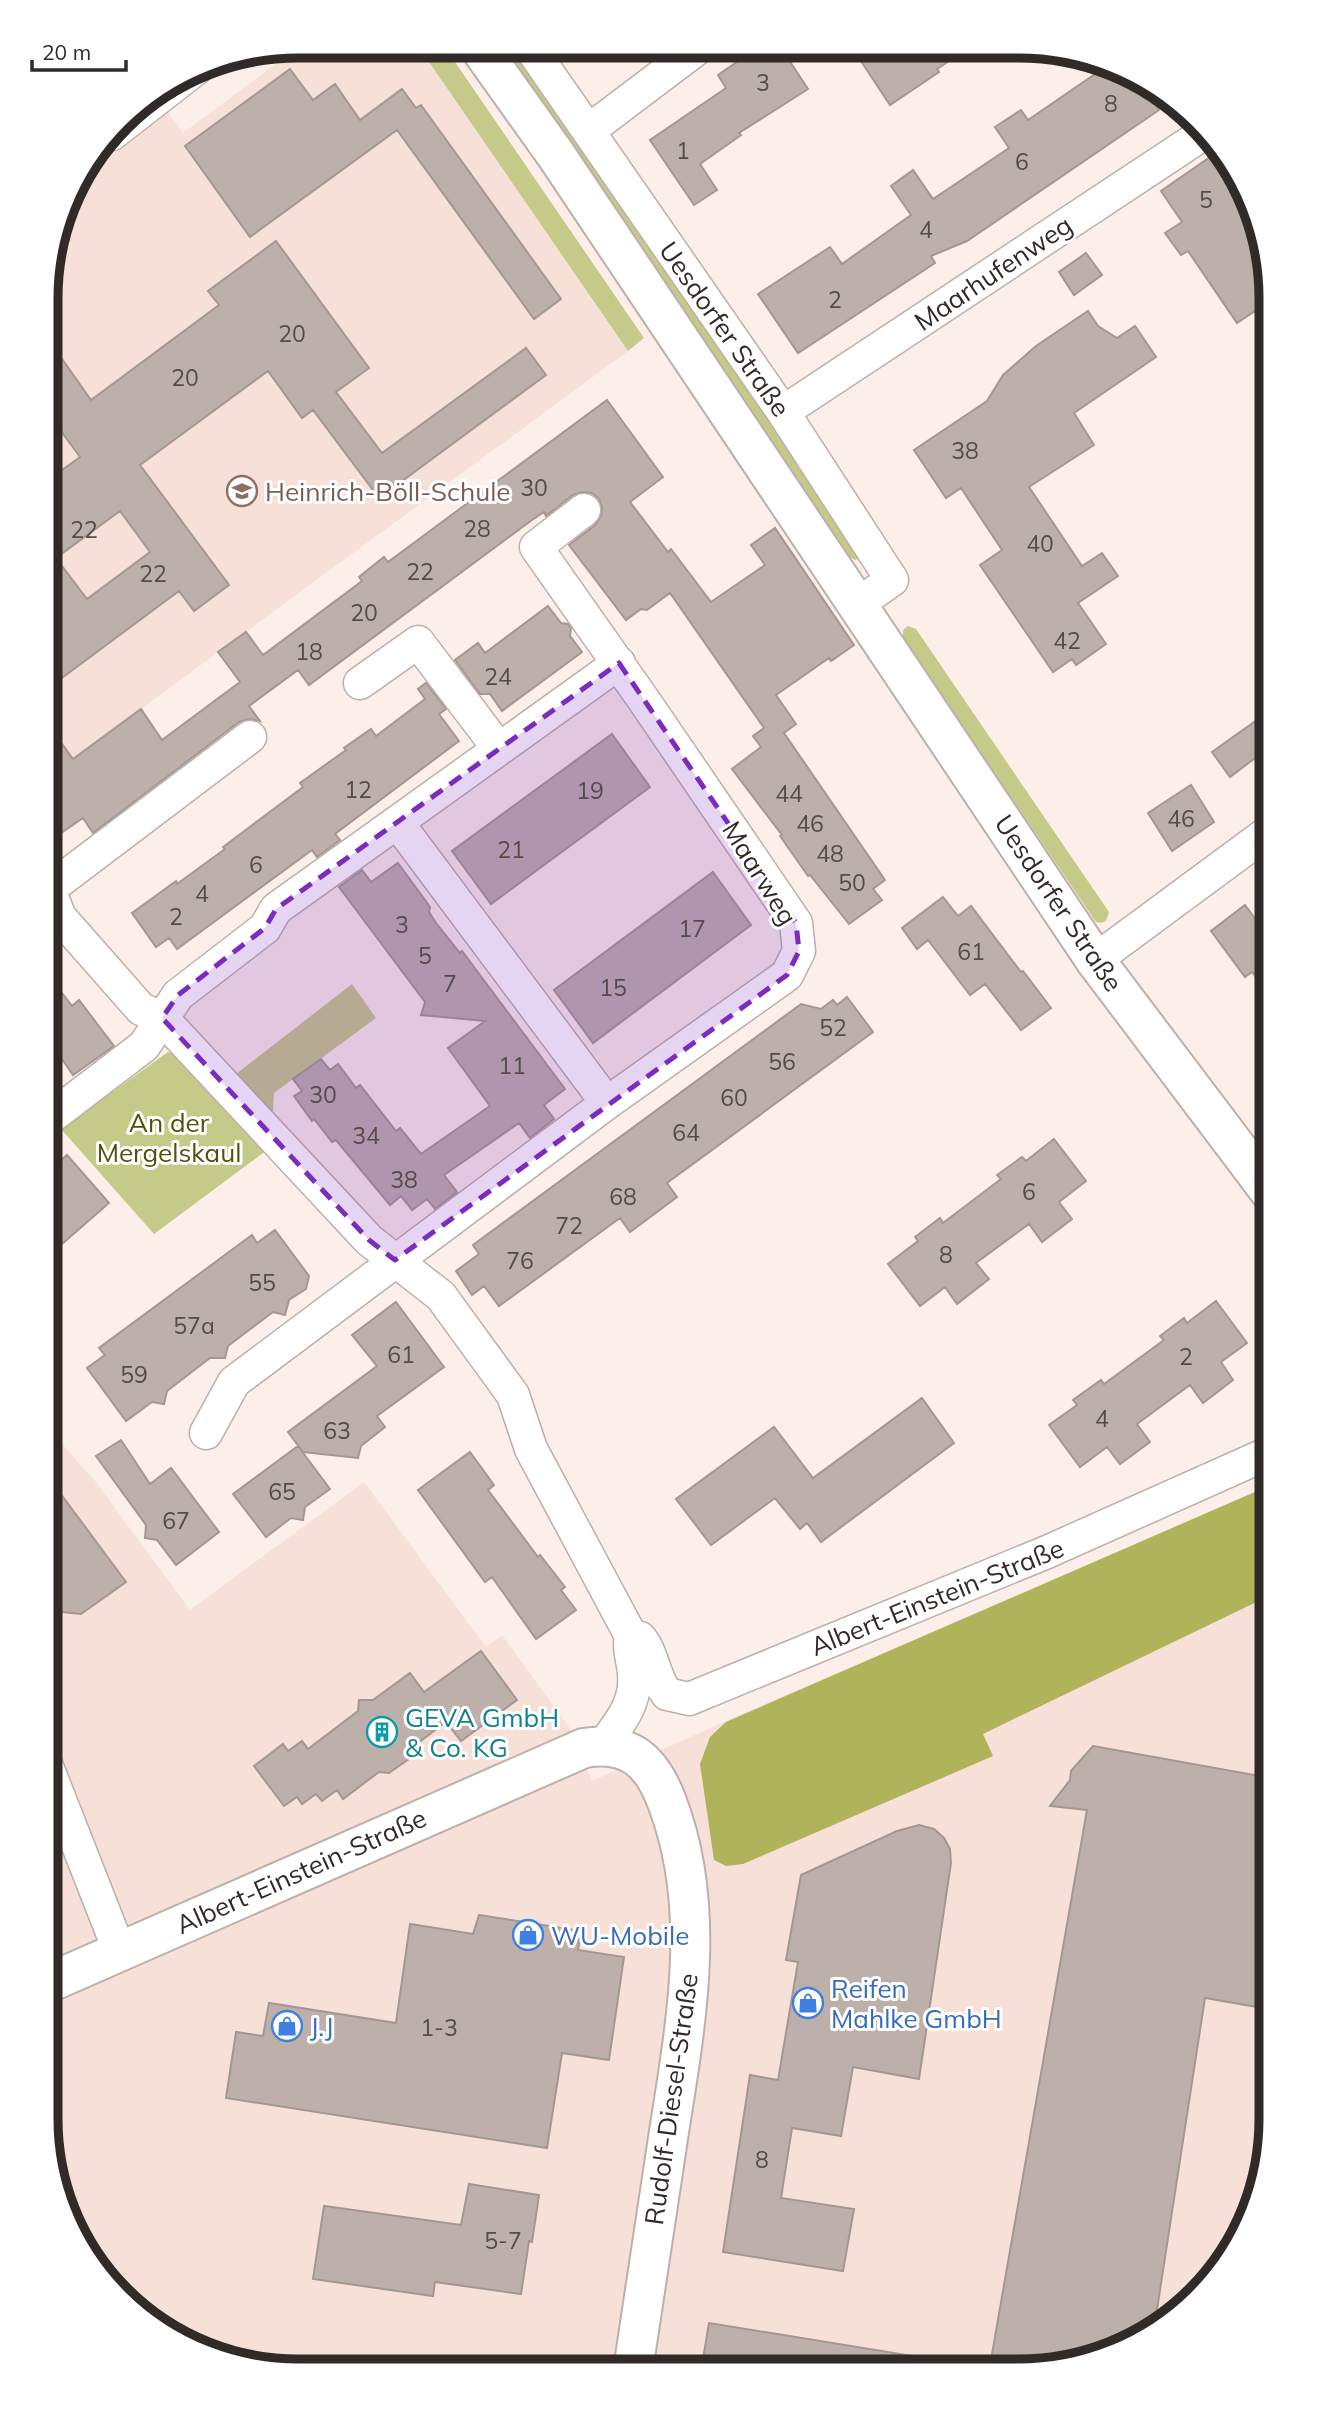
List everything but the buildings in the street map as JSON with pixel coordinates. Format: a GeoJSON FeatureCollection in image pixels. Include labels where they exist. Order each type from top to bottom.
{"type":"FeatureCollection","features":[{"type":"Feature","properties":{"kind":"street","name":"Uesdorfer Straße"},"geometry":{"type":"LineString","coordinates":[[487,58],[556,155],[1095,960],[1259,1177]]}},
{"type":"Feature","properties":{"kind":"street","name":"Uesdorfer Straße"},"geometry":{"type":"LineString","coordinates":[[538,58],[783,412],[892,580],[858,604]]}},
{"type":"Feature","properties":{"kind":"street"},"geometry":{"type":"LineString","coordinates":[[588,131],[685,58]]}},
{"type":"Feature","properties":{"kind":"street","name":"Maarhufenweg"},"geometry":{"type":"LineString","coordinates":[[783,412],[1198,138]]}},
{"type":"Feature","properties":{"kind":"street","name":"Maarweg"},"geometry":{"type":"LineString","coordinates":[[396,1261],[607,1103],[787,975],[799,951],[796,923],[619,663],[536,547],[584,510]]}},
{"type":"Feature","properties":{"kind":"street"},"geometry":{"type":"LineString","coordinates":[[360,683],[418,642],[499,750]]}},
{"type":"Feature","properties":{"kind":"street"},"geometry":{"type":"LineString","coordinates":[[58,1112],[144,1046],[178,995],[265,928],[276,909],[619,663]]}},
{"type":"Feature","properties":{"kind":"street"},"geometry":{"type":"LineString","coordinates":[[58,883],[250,737]]}},
{"type":"Feature","properties":{"kind":"street"},"geometry":{"type":"LineString","coordinates":[[397,822],[607,1103]]}},
{"type":"Feature","properties":{"kind":"street"},"geometry":{"type":"LineString","coordinates":[[1095,960],[1259,839]]}},
{"type":"Feature","properties":{"kind":"street"},"geometry":{"type":"LineString","coordinates":[[58,912],[141,1009],[162,1018],[369,1240],[442,1296],[513,1395],[531,1448],[631,1636],[628,1649],[634,1669],[634,1692],[620,1723],[604,1744]]}},
{"type":"Feature","properties":{"kind":"street"},"geometry":{"type":"LineString","coordinates":[[206,1433],[234,1382],[396,1261]]}},
{"type":"Feature","properties":{"kind":"street","name":"Albert-Einstein-Straße"},"geometry":{"type":"LineString","coordinates":[[631,1636],[641,1638],[660,1685],[667,1695],[688,1699],[1047,1552],[1259,1457]]}},
{"type":"Feature","properties":{"kind":"street","name":"Albert-Einstein-Straße"},"geometry":{"type":"LineString","coordinates":[[58,1978],[557,1759],[584,1748],[604,1744]]}},
{"type":"Feature","properties":{"kind":"street","name":"Rudolf-Diesel-Straße"},"geometry":{"type":"LineString","coordinates":[[604,1744],[644,1760],[659,1781],[672,1815],[689,1884],[691,1928],[684,2026],[635,2359]]}},
{"type":"Feature","properties":{"kind":"street"},"geometry":{"type":"LineString","coordinates":[[58,1794],[120,1950]]}},
{"type":"Feature","properties":{"kind":"highlighted area"},"geometry":{"type":"Polygon","coordinates":[[[619,663],[796,923],[799,951],[787,975],[395,1260],[369,1240],[162,1018],[178,995],[265,928],[276,909],[619,663]]]}},
{"type":"Feature","properties":{"kind":"shaded area","name":"Heinrich-Böll-Schule"},"geometry":{"type":"Polygon","coordinates":[[[298,58],[426,58],[628,351],[58,770],[58,298],[66,236],[76,206],[102,160],[168,112],[183,133],[277,63],[275,60],[298,58]]]}},
{"type":"Feature","properties":{"kind":"shaded area"},"geometry":{"type":"Polygon","coordinates":[[[58,1439],[95,1481],[190,1610],[364,1482],[486,1647],[502,1635],[569,1727],[592,1781],[1259,1490],[1259,2135],[1255,2166],[1234,2225],[1210,2265],[1189,2289],[1165,2310],[1125,2334],[1081,2351],[1050,2357],[298,2359],[236,2351],[206,2341],[165,2319],[140,2300],[117,2277],[98,2252],[83,2225],[66,2181],[60,2150],[58,1439]]]}},
{"type":"Feature","properties":{"kind":"green space"},"geometry":{"type":"Polygon","coordinates":[[[426,58],[452,58],[644,338],[628,351],[426,58]]]}},
{"type":"Feature","properties":{"kind":"green space"},"geometry":{"type":"Polygon","coordinates":[[[508,58],[529,58],[863,548],[861,558],[855,560],[848,556],[508,58]]]}},
{"type":"Feature","properties":{"kind":"green space"},"geometry":{"type":"Polygon","coordinates":[[[908,626],[916,629],[1109,912],[1106,921],[1096,922],[903,639],[903,630],[908,626]]]}},
{"type":"Feature","properties":{"kind":"green space"},"geometry":{"type":"Polygon","coordinates":[[[352,984],[376,1018],[274,1093],[273,1113],[236,1074],[352,984]]]}},
{"type":"Feature","properties":{"kind":"green space","name":"An der Mergelskaul"},"geometry":{"type":"Polygon","coordinates":[[[168,1052],[193,1060],[271,1147],[154,1234],[61,1129],[168,1052]]]}},
{"type":"Feature","properties":{"kind":"green space"},"geometry":{"type":"Polygon","coordinates":[[[1259,1490],[1259,1601],[983,1734],[993,1756],[743,1864],[726,1866],[714,1860],[700,1764],[710,1737],[726,1722],[1259,1490]]]}},
{"type":"Feature","properties":{"kind":"place","name":"Heinrich-Böll-Schule"},"geometry":{"type":"Point","coordinates":[242,491]}},
{"type":"Feature","properties":{"kind":"place","name":"GEVA GmbH & Co. KG"},"geometry":{"type":"Point","coordinates":[382,1732]}},
{"type":"Feature","properties":{"kind":"place","name":"WU-Mobile"},"geometry":{"type":"Point","coordinates":[528,1935]}},
{"type":"Feature","properties":{"kind":"place","name":"Reifen Mahlke GmbH"},"geometry":{"type":"Point","coordinates":[808,2003]}},
{"type":"Feature","properties":{"kind":"place","name":"J.J"},"geometry":{"type":"Point","coordinates":[287,2026]}}]}
